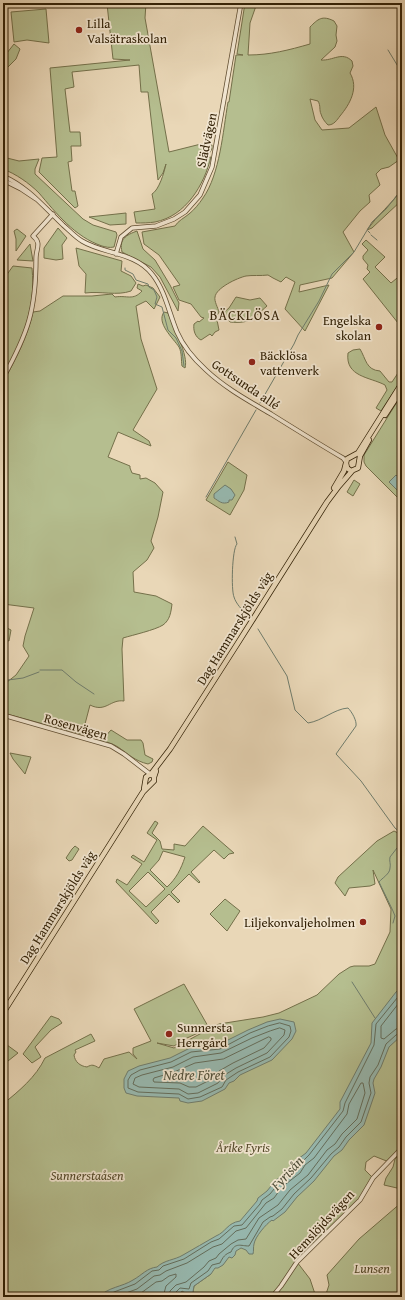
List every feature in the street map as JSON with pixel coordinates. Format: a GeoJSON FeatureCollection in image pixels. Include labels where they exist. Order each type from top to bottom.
{"type":"FeatureCollection","features":[{"type":"Feature","properties":{"kind":"main road","name":"Dag Hammarskjölds väg"},"geometry":{"type":"LineString","coordinates":[[3,1013],[143,792],[150,778],[327,502],[343,474],[347,460],[358,453],[402,383]]}},
{"type":"Feature","properties":{"kind":"main road","name":"Dag Hammarskjölds väg"},"geometry":{"type":"LineString","coordinates":[[327,502],[352,471],[358,468],[360,455],[402,389]]}},
{"type":"Feature","properties":{"kind":"main road"},"geometry":{"type":"LineString","coordinates":[[352,471],[347,468],[347,460],[356,458],[359,462]]}},
{"type":"Feature","properties":{"kind":"street","name":"Slädvägen"},"geometry":{"type":"LineString","coordinates":[[116,254],[121,237],[125,233],[132,228],[156,226],[174,219],[185,212],[194,203],[205,186],[212,167],[241,3]]}},
{"type":"Feature","properties":{"kind":"street","name":"Gottsunda allé"},"geometry":{"type":"LineString","coordinates":[[3,176],[23,187],[36,197],[82,241],[132,259],[145,267],[156,280],[178,333],[196,360],[206,370],[234,392],[347,460]]}},
{"type":"Feature","properties":{"kind":"street","name":"Gottsunda allé"},"geometry":{"type":"LineString","coordinates":[[3,180],[21,189],[39,201]]}},
{"type":"Feature","properties":{"kind":"street"},"geometry":{"type":"LineString","coordinates":[[3,378],[22,342],[32,313],[36,254],[39,245],[33,236],[53,214]]}},
{"type":"Feature","properties":{"kind":"street","name":"Rosenvägen"},"geometry":{"type":"LineString","coordinates":[[3,715],[111,746],[139,766],[150,778]]}},
{"type":"Feature","properties":{"kind":"street","name":"Hemslöjdsvägen"},"geometry":{"type":"LineString","coordinates":[[272,1297],[282,1286],[297,1262],[360,1200],[373,1178],[402,1148]]}},
{"type":"Feature","properties":{"kind":"green space"},"geometry":{"type":"Polygon","coordinates":[[[85,3],[146,3],[145,18],[169,152],[201,144],[212,145],[212,149],[206,158],[211,157],[208,168],[192,198],[176,213],[166,219],[148,223],[136,223],[134,212],[155,209],[152,194],[159,185],[163,176],[166,164],[163,173],[158,180],[148,92],[141,92],[139,65],[72,72],[74,87],[65,89],[70,132],[80,132],[81,146],[71,146],[72,161],[68,162],[72,191],[75,191],[78,206],[75,208],[39,172],[42,158],[57,157],[50,68],[130,60],[113,59],[107,4],[85,6],[85,3]]]}},
{"type":"Feature","properties":{"kind":"green space"},"geometry":{"type":"Polygon","coordinates":[[[245,3],[257,3],[250,23],[248,55],[279,52],[310,44],[310,27],[313,24],[323,18],[334,21],[337,26],[337,41],[335,47],[321,60],[345,57],[352,61],[353,66],[350,73],[354,84],[352,96],[336,121],[330,125],[328,125],[322,117],[318,101],[310,99],[315,120],[322,130],[349,128],[376,107],[385,135],[399,160],[389,167],[381,169],[376,174],[380,185],[369,195],[370,202],[360,211],[343,232],[354,252],[332,278],[300,285],[299,292],[329,285],[305,331],[285,309],[295,282],[286,277],[281,282],[268,275],[248,276],[242,277],[228,284],[216,294],[215,300],[219,312],[215,319],[217,320],[219,330],[212,336],[210,334],[201,340],[195,333],[194,324],[204,318],[201,317],[191,304],[179,300],[173,287],[180,285],[159,255],[144,244],[142,232],[175,226],[196,207],[209,188],[220,152],[236,55],[243,55],[237,54],[245,3]]]}},
{"type":"Feature","properties":{"kind":"green space"},"geometry":{"type":"Polygon","coordinates":[[[46,9],[49,43],[27,40],[14,42],[11,12],[46,9]]]}},
{"type":"Feature","properties":{"kind":"green space"},"geometry":{"type":"Polygon","coordinates":[[[14,44],[20,49],[16,59],[3,72],[3,58],[14,44]]]}},
{"type":"Feature","properties":{"kind":"green space"},"geometry":{"type":"Polygon","coordinates":[[[3,157],[19,161],[39,159],[35,169],[35,174],[83,219],[93,225],[116,232],[117,235],[114,247],[105,247],[92,242],[75,231],[31,186],[17,176],[3,169],[3,157]]]}},
{"type":"Feature","properties":{"kind":"green space"},"geometry":{"type":"Polygon","coordinates":[[[402,189],[402,200],[372,228],[367,230],[375,219],[394,200],[402,189]]]}},
{"type":"Feature","properties":{"kind":"green space"},"geometry":{"type":"Polygon","coordinates":[[[126,213],[126,224],[110,225],[89,217],[126,213]]]}},
{"type":"Feature","properties":{"kind":"green space"},"geometry":{"type":"Polygon","coordinates":[[[58,228],[67,238],[62,245],[63,259],[56,260],[44,258],[44,248],[58,228]]]}},
{"type":"Feature","properties":{"kind":"green space"},"geometry":{"type":"Polygon","coordinates":[[[17,229],[26,236],[16,251],[14,231],[17,229]]]}},
{"type":"Feature","properties":{"kind":"green space"},"geometry":{"type":"Polygon","coordinates":[[[137,231],[143,249],[155,260],[170,285],[179,303],[178,311],[160,277],[151,267],[122,252],[121,248],[124,238],[137,231]]]}},
{"type":"Feature","properties":{"kind":"green space"},"geometry":{"type":"Polygon","coordinates":[[[366,240],[385,257],[375,267],[391,283],[402,274],[402,328],[363,279],[370,272],[367,269],[368,265],[363,259],[363,256],[368,250],[362,244],[366,240]]]}},
{"type":"Feature","properties":{"kind":"green space"},"geometry":{"type":"Polygon","coordinates":[[[30,244],[33,261],[17,260],[30,244]]]}},
{"type":"Feature","properties":{"kind":"green space"},"geometry":{"type":"Polygon","coordinates":[[[76,248],[122,261],[121,271],[131,276],[136,283],[131,291],[120,293],[85,293],[86,274],[79,266],[76,248]]]}},
{"type":"Feature","properties":{"kind":"green space"},"geometry":{"type":"Polygon","coordinates":[[[13,266],[32,268],[32,297],[30,310],[22,336],[3,375],[3,325],[5,311],[3,310],[3,280],[13,266]]]}},
{"type":"Feature","properties":{"kind":"green space"},"geometry":{"type":"Polygon","coordinates":[[[138,284],[153,288],[160,297],[154,309],[146,301],[136,306],[141,339],[157,389],[133,430],[149,441],[151,446],[118,432],[108,457],[130,466],[132,473],[140,475],[140,479],[146,478],[155,483],[163,492],[151,541],[154,548],[147,560],[133,572],[134,592],[156,596],[172,604],[171,613],[163,625],[149,631],[123,638],[124,701],[115,702],[104,707],[95,707],[90,705],[85,724],[87,733],[84,735],[3,713],[3,689],[7,682],[16,675],[29,656],[23,646],[34,608],[3,604],[3,382],[21,348],[28,331],[33,312],[40,311],[63,296],[112,294],[115,297],[133,297],[142,291],[137,288],[138,284]]]}},
{"type":"Feature","properties":{"kind":"green space"},"geometry":{"type":"Polygon","coordinates":[[[236,297],[250,300],[260,298],[267,306],[255,317],[247,321],[230,322],[223,313],[229,308],[236,297]]]}},
{"type":"Feature","properties":{"kind":"green space"},"geometry":{"type":"Polygon","coordinates":[[[164,312],[168,313],[183,349],[186,363],[185,368],[182,366],[179,347],[166,330],[162,321],[164,312]]]}},
{"type":"Feature","properties":{"kind":"green space"},"geometry":{"type":"Polygon","coordinates":[[[360,349],[369,366],[372,369],[380,371],[389,382],[392,382],[402,367],[402,379],[381,411],[376,408],[387,390],[385,385],[354,372],[350,367],[348,353],[353,350],[360,349]]]}},
{"type":"Feature","properties":{"kind":"green space"},"geometry":{"type":"Polygon","coordinates":[[[402,394],[402,502],[366,466],[364,462],[364,455],[402,394]]]}},
{"type":"Feature","properties":{"kind":"green space"},"geometry":{"type":"Polygon","coordinates":[[[228,462],[247,475],[244,490],[230,515],[206,500],[228,462]]]}},
{"type":"Feature","properties":{"kind":"green space"},"geometry":{"type":"Polygon","coordinates":[[[354,480],[360,484],[353,496],[347,492],[354,480]]]}},
{"type":"Feature","properties":{"kind":"green space"},"geometry":{"type":"Polygon","coordinates":[[[3,626],[11,630],[9,641],[3,639],[3,626]]]}},
{"type":"Feature","properties":{"kind":"green space"},"geometry":{"type":"Polygon","coordinates":[[[111,730],[127,740],[141,740],[145,755],[153,759],[152,762],[148,764],[139,761],[116,746],[100,740],[103,739],[111,730]]]}},
{"type":"Feature","properties":{"kind":"green space"},"geometry":{"type":"Polygon","coordinates":[[[10,753],[31,757],[25,774],[13,759],[10,753]]]}},
{"type":"Feature","properties":{"kind":"green space"},"geometry":{"type":"Polygon","coordinates":[[[155,821],[158,823],[152,833],[160,841],[162,849],[174,850],[174,844],[185,846],[203,826],[234,853],[229,854],[224,859],[214,850],[191,872],[200,882],[199,883],[189,874],[171,892],[180,901],[178,903],[169,894],[151,912],[159,921],[156,924],[116,882],[117,879],[127,885],[142,864],[131,857],[133,855],[144,862],[157,840],[147,833],[155,821]],[[163,851],[159,860],[150,870],[167,887],[178,874],[185,857],[163,851]],[[148,872],[129,891],[146,907],[165,889],[148,872]]]}},
{"type":"Feature","properties":{"kind":"green space","name":"Årike Fyris"},"geometry":{"type":"Polygon","coordinates":[[[394,831],[400,834],[402,833],[402,1145],[389,1162],[374,1156],[366,1162],[365,1170],[373,1178],[360,1200],[297,1262],[310,1279],[316,1297],[170,1297],[171,1295],[182,1291],[191,1296],[194,1286],[211,1274],[156,1297],[3,1297],[3,1104],[21,1089],[32,1077],[45,1058],[91,1034],[95,1041],[75,1050],[76,1052],[74,1055],[80,1065],[87,1067],[93,1065],[99,1068],[104,1059],[129,1052],[137,1059],[133,1054],[133,1048],[151,1041],[134,1009],[184,984],[209,1028],[174,1046],[157,1043],[174,1048],[219,1024],[279,1013],[317,995],[339,974],[350,967],[369,966],[375,964],[390,932],[391,909],[373,870],[375,884],[370,886],[349,888],[345,896],[335,883],[338,877],[377,841],[394,831]]]}},
{"type":"Feature","properties":{"kind":"green space"},"geometry":{"type":"Polygon","coordinates":[[[75,846],[79,849],[72,860],[69,861],[66,858],[75,846]]]}},
{"type":"Feature","properties":{"kind":"green space"},"geometry":{"type":"Polygon","coordinates":[[[225,899],[240,911],[227,931],[210,914],[225,899]]]}},
{"type":"Feature","properties":{"kind":"green space"},"geometry":{"type":"Polygon","coordinates":[[[51,1016],[59,1019],[62,1023],[51,1030],[35,1047],[41,1057],[32,1063],[23,1054],[51,1016]]]}},
{"type":"Feature","properties":{"kind":"green space"},"geometry":{"type":"Polygon","coordinates":[[[3,1042],[18,1053],[3,1065],[3,1042]]]}},
{"type":"Feature","properties":{"kind":"green space"},"geometry":{"type":"Polygon","coordinates":[[[402,1152],[402,1184],[397,1188],[384,1185],[386,1178],[393,1167],[395,1159],[402,1152]]]}},
{"type":"Feature","properties":{"kind":"green space","name":"Lunsen"},"geometry":{"type":"Polygon","coordinates":[[[402,1202],[402,1297],[325,1297],[329,1285],[327,1275],[359,1239],[402,1202]]]}},
{"type":"Feature","properties":{"kind":"water"},"geometry":{"type":"Polygon","coordinates":[[[396,475],[402,481],[402,495],[389,482],[396,475]]]}},
{"type":"Feature","properties":{"kind":"water"},"geometry":{"type":"Polygon","coordinates":[[[225,485],[231,489],[235,495],[232,500],[224,503],[214,498],[214,494],[225,485]]]}},
{"type":"Feature","properties":{"kind":"water","name":"Fyrisån"},"geometry":{"type":"Polygon","coordinates":[[[402,987],[402,1035],[389,1047],[381,1067],[374,1079],[373,1083],[375,1093],[364,1125],[349,1140],[342,1150],[334,1156],[314,1181],[297,1197],[285,1212],[273,1221],[272,1220],[264,1228],[255,1241],[253,1254],[249,1254],[246,1250],[241,1248],[236,1251],[232,1258],[229,1257],[223,1265],[215,1268],[211,1274],[194,1286],[191,1296],[182,1291],[177,1296],[171,1295],[170,1297],[99,1297],[107,1291],[129,1282],[150,1269],[183,1255],[219,1234],[232,1224],[240,1221],[258,1198],[267,1191],[276,1180],[293,1167],[298,1159],[306,1153],[340,1109],[340,1102],[371,1043],[372,1023],[396,992],[402,987]]]}},
{"type":"Feature","properties":{"kind":"water","name":"Nedre Föret"},"geometry":{"type":"Polygon","coordinates":[[[280,1019],[294,1022],[296,1031],[292,1039],[272,1060],[240,1075],[234,1081],[229,1083],[225,1089],[202,1101],[188,1103],[180,1101],[179,1098],[137,1096],[126,1093],[124,1088],[124,1079],[128,1071],[139,1066],[170,1058],[190,1048],[218,1045],[267,1022],[280,1019]]]}},
{"type":"Feature","properties":{"kind":"waterway"},"geometry":{"type":"LineString","coordinates":[[388,50],[402,73]]}},
{"type":"Feature","properties":{"kind":"waterway"},"geometry":{"type":"LineString","coordinates":[[260,403],[319,301],[332,274],[354,252],[372,222],[386,209],[402,189]]}},
{"type":"Feature","properties":{"kind":"waterway"},"geometry":{"type":"LineString","coordinates":[[371,235],[377,240]]}},
{"type":"Feature","properties":{"kind":"waterway"},"geometry":{"type":"LineString","coordinates":[[125,268],[125,270],[133,274],[136,280],[148,284],[149,287],[154,290],[157,297],[155,304],[162,307],[168,330],[176,338],[182,351],[184,366]]}},
{"type":"Feature","properties":{"kind":"waterway"},"geometry":{"type":"LineString","coordinates":[[206,497],[256,410]]}},
{"type":"Feature","properties":{"kind":"waterway"},"geometry":{"type":"LineString","coordinates":[[235,537],[237,544],[235,547],[233,561],[233,593],[236,602],[246,615]]}},
{"type":"Feature","properties":{"kind":"waterway"},"geometry":{"type":"LineString","coordinates":[[258,629],[287,676],[295,710],[308,723],[343,709],[348,708],[351,712],[355,719],[356,726],[336,754],[361,781],[395,828],[402,834]]}},
{"type":"Feature","properties":{"kind":"waterway"},"geometry":{"type":"LineString","coordinates":[[40,670],[62,670],[94,694]]}},
{"type":"Feature","properties":{"kind":"waterway"},"geometry":{"type":"LineString","coordinates":[[3,689],[8,680],[23,678],[39,672]]}},
{"type":"Feature","properties":{"kind":"waterway"},"geometry":{"type":"LineString","coordinates":[[393,923],[395,916],[379,882],[390,870],[390,857],[397,848],[402,846]]}},
{"type":"Feature","properties":{"kind":"waterway"},"geometry":{"type":"LineString","coordinates":[[352,982],[375,1018]]}},
{"type":"Feature","properties":{"kind":"place","name":"Lilla Valsätraskolan"},"geometry":{"type":"Point","coordinates":[79,30]}},
{"type":"Feature","properties":{"kind":"place","name":"Engelska skolan"},"geometry":{"type":"Point","coordinates":[379,327]}},
{"type":"Feature","properties":{"kind":"place","name":"Bäcklösa vattenverk"},"geometry":{"type":"Point","coordinates":[252,362]}},
{"type":"Feature","properties":{"kind":"place","name":"Liljekonvaljeholmen"},"geometry":{"type":"Point","coordinates":[363,922]}},
{"type":"Feature","properties":{"kind":"place","name":"Sunnersta Herrgård"},"geometry":{"type":"Point","coordinates":[169,1034]}},
{"type":"Feature","properties":{"kind":"district","name":"BÄCKLÖSA"},"geometry":{"type":"Point","coordinates":[245,315]}},
{"type":"Feature","properties":{"kind":"park label","name":"Sunnerstaåsen"},"geometry":{"type":"Point","coordinates":[87,1175]}}]}
